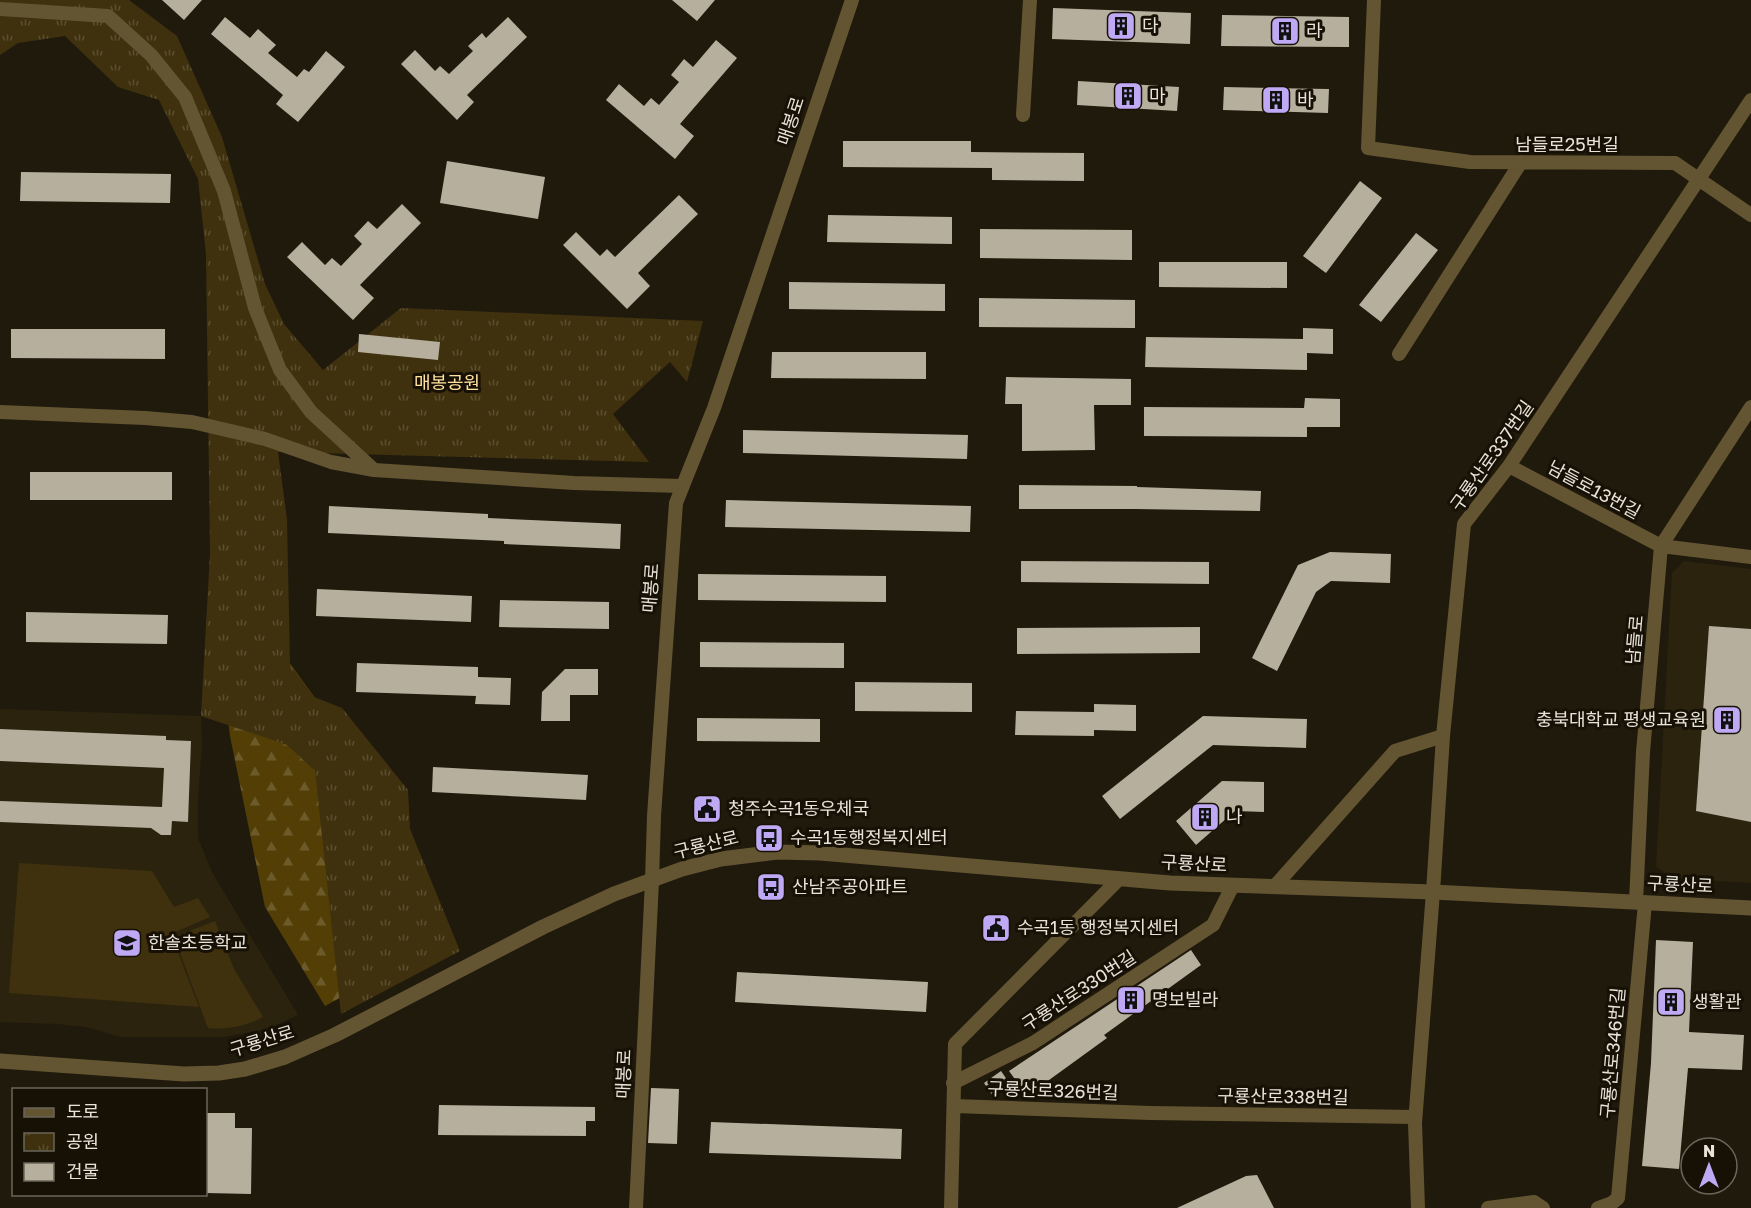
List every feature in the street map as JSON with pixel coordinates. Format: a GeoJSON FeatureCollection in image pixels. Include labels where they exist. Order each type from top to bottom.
{"type":"FeatureCollection","features":[{"type":"Feature","properties":{"kind":"street","name":"매봉로"},"geometry":{"type":"LineString","coordinates":[[636,1208],[654,816],[671,547],[676,503],[718,397],[852,0]]}},
{"type":"Feature","properties":{"kind":"street"},"geometry":{"type":"LineString","coordinates":[[1023,115],[1030,0]]}},
{"type":"Feature","properties":{"kind":"street","name":"남들로25번길"},"geometry":{"type":"LineString","coordinates":[[1374,0],[1368,148],[1470,162],[1675,163],[1751,215]]}},
{"type":"Feature","properties":{"kind":"street"},"geometry":{"type":"LineString","coordinates":[[0,9],[108,16],[151,55],[185,97],[224,191],[255,308],[280,370],[311,412],[374,470]]}},
{"type":"Feature","properties":{"kind":"street","name":"구룡산로337번길"},"geometry":{"type":"LineString","coordinates":[[1433,892],[1443,736],[1464,524],[1509,466],[1751,100]]}},
{"type":"Feature","properties":{"kind":"street"},"geometry":{"type":"LineString","coordinates":[[1399,354],[1521,162]]}},
{"type":"Feature","properties":{"kind":"street","name":"남들로"},"geometry":{"type":"LineString","coordinates":[[1640,903],[1642,752],[1661,546],[1751,407]]}},
{"type":"Feature","properties":{"kind":"street"},"geometry":{"type":"LineString","coordinates":[[0,412],[192,422],[266,439],[332,462],[374,470],[574,483],[682,486]]}},
{"type":"Feature","properties":{"kind":"street","name":"남들로13번길"},"geometry":{"type":"LineString","coordinates":[[1509,466],[1661,546]]}},
{"type":"Feature","properties":{"kind":"street"},"geometry":{"type":"LineString","coordinates":[[1661,546],[1751,557]]}},
{"type":"Feature","properties":{"kind":"street"},"geometry":{"type":"LineString","coordinates":[[1274,887],[1395,751],[1443,736]]}},
{"type":"Feature","properties":{"kind":"street","name":"구룡산로"},"geometry":{"type":"LineString","coordinates":[[0,1061],[184,1074],[219,1073],[245,1069],[285,1057],[334,1035],[543,927],[614,894],[682,869],[721,859],[777,852],[832,854],[1119,879],[1751,908]]}},
{"type":"Feature","properties":{"kind":"street"},"geometry":{"type":"LineString","coordinates":[[951,1208],[955,1044],[1119,879]]}},
{"type":"Feature","properties":{"kind":"street","name":"구룡산로330번길"},"geometry":{"type":"LineString","coordinates":[[953,1083],[1034,1043],[1213,925],[1233,885]]}},
{"type":"Feature","properties":{"kind":"street"},"geometry":{"type":"LineString","coordinates":[[1418,1208],[1415,1117],[1433,892]]}},
{"type":"Feature","properties":{"kind":"street","name":"구룡산로346번길"},"geometry":{"type":"LineString","coordinates":[[1598,1208],[1618,1198],[1640,903]]}},
{"type":"Feature","properties":{"kind":"street","name":"구룡산로326번길"},"geometry":{"type":"LineString","coordinates":[[954,1106],[1150,1113]]}},
{"type":"Feature","properties":{"kind":"street","name":"구룡산로338번길"},"geometry":{"type":"LineString","coordinates":[[1150,1113],[1415,1117]]}},
{"type":"Feature","properties":{"kind":"street"},"geometry":{"type":"LineString","coordinates":[[1488,1208],[1534,1202],[1543,1208]]}},
{"type":"Feature","properties":{"kind":"shaded area"},"geometry":{"type":"Polygon","coordinates":[[[1684,561],[1751,569],[1751,883],[1671,878],[1656,866],[1672,573],[1684,561]]]}},
{"type":"Feature","properties":{"kind":"shaded area","name":"한솔초등학교"},"geometry":{"type":"Polygon","coordinates":[[[0,709],[201,716],[198,838],[212,872],[298,1015],[267,1029],[224,1037],[121,1037],[86,1027],[0,1022],[0,709]]]}},
{"type":"Feature","properties":{"kind":"green space","name":"매봉공원"},"geometry":{"type":"Polygon","coordinates":[[[0,0],[129,0],[177,36],[222,137],[265,284],[284,324],[323,370],[401,308],[703,321],[687,382],[670,362],[613,414],[649,462],[278,452],[287,519],[290,665],[314,697],[342,708],[408,790],[410,829],[460,951],[341,1014],[315,771],[287,745],[201,716],[210,553],[206,254],[198,179],[159,100],[118,87],[65,36],[18,43],[0,55],[0,0]]]}},
{"type":"Feature","properties":{"kind":"green space"},"geometry":{"type":"Polygon","coordinates":[[[210,553],[410,829],[446,940],[325,1006],[265,907],[230,736],[210,553]]]}},
{"type":"Feature","properties":{"kind":"green space"},"geometry":{"type":"Polygon","coordinates":[[[19,863],[152,871],[174,907],[198,898],[210,917],[171,934],[199,1007],[9,993],[19,863]]]}},
{"type":"Feature","properties":{"kind":"green space"},"geometry":{"type":"Polygon","coordinates":[[[215,921],[234,969],[263,1017],[236,1027],[208,1028],[174,937],[215,921]]]}},
{"type":"Feature","properties":{"kind":"building"},"geometry":{"type":"Polygon","coordinates":[[[162,0],[202,0],[184,20],[162,0]]]}},
{"type":"Feature","properties":{"kind":"building"},"geometry":{"type":"Polygon","coordinates":[[[672,0],[715,0],[697,21],[672,0]]]}},
{"type":"Feature","properties":{"kind":"building","name":"다"},"geometry":{"type":"Polygon","coordinates":[[[1053,8],[1191,13],[1190,44],[1052,39],[1053,8]]]}},
{"type":"Feature","properties":{"kind":"building","name":"라"},"geometry":{"type":"Polygon","coordinates":[[[1222,15],[1349,17],[1349,47],[1221,46],[1222,15]]]}},
{"type":"Feature","properties":{"kind":"building"},"geometry":{"type":"Polygon","coordinates":[[[225,17],[250,38],[258,29],[276,45],[268,53],[297,77],[304,69],[309,72],[326,51],[345,67],[298,122],[276,104],[283,95],[211,34],[225,17]]]}},
{"type":"Feature","properties":{"kind":"building"},"geometry":{"type":"Polygon","coordinates":[[[508,17],[527,37],[467,95],[474,102],[457,120],[401,64],[415,50],[435,71],[440,66],[449,74],[473,51],[468,46],[482,33],[486,38],[508,17]]]}},
{"type":"Feature","properties":{"kind":"building"},"geometry":{"type":"Polygon","coordinates":[[[716,40],[737,58],[680,124],[694,136],[675,159],[606,100],[619,84],[644,106],[651,98],[659,105],[679,82],[671,75],[684,59],[693,67],[716,40]]]}},
{"type":"Feature","properties":{"kind":"building","name":"마"},"geometry":{"type":"Polygon","coordinates":[[[1078,81],[1179,87],[1177,111],[1077,105],[1078,81]]]}},
{"type":"Feature","properties":{"kind":"building","name":"바"},"geometry":{"type":"Polygon","coordinates":[[[1224,87],[1329,89],[1328,113],[1223,110],[1224,87]]]}},
{"type":"Feature","properties":{"kind":"building"},"geometry":{"type":"Polygon","coordinates":[[[843,141],[971,141],[971,152],[1084,153],[1084,181],[992,180],[992,168],[843,167],[843,141]]]}},
{"type":"Feature","properties":{"kind":"building"},"geometry":{"type":"Polygon","coordinates":[[[447,161],[545,177],[538,219],[440,203],[447,161]]]}},
{"type":"Feature","properties":{"kind":"building"},"geometry":{"type":"Polygon","coordinates":[[[21,172],[171,174],[170,203],[20,201],[21,172]]]}},
{"type":"Feature","properties":{"kind":"building"},"geometry":{"type":"Polygon","coordinates":[[[1360,181],[1382,198],[1326,273],[1303,256],[1360,181]]]}},
{"type":"Feature","properties":{"kind":"building"},"geometry":{"type":"Polygon","coordinates":[[[679,195],[698,214],[638,273],[650,286],[627,309],[563,245],[576,232],[600,256],[607,249],[615,257],[679,195]]]}},
{"type":"Feature","properties":{"kind":"building"},"geometry":{"type":"Polygon","coordinates":[[[402,204],[421,223],[360,285],[374,298],[353,320],[287,257],[302,242],[325,265],[332,258],[341,266],[362,244],[354,236],[368,221],[377,229],[402,204]]]}},
{"type":"Feature","properties":{"kind":"building"},"geometry":{"type":"Polygon","coordinates":[[[828,215],[952,217],[952,244],[827,242],[828,215]]]}},
{"type":"Feature","properties":{"kind":"building"},"geometry":{"type":"Polygon","coordinates":[[[980,229],[1132,230],[1132,260],[980,258],[980,229]]]}},
{"type":"Feature","properties":{"kind":"building"},"geometry":{"type":"Polygon","coordinates":[[[1416,233],[1438,250],[1381,322],[1359,305],[1416,233]]]}},
{"type":"Feature","properties":{"kind":"building"},"geometry":{"type":"Polygon","coordinates":[[[1159,262],[1287,262],[1287,288],[1159,287],[1159,262]]]}},
{"type":"Feature","properties":{"kind":"building"},"geometry":{"type":"Polygon","coordinates":[[[789,282],[945,284],[945,311],[789,309],[789,282]]]}},
{"type":"Feature","properties":{"kind":"building"},"geometry":{"type":"Polygon","coordinates":[[[979,298],[1135,300],[1135,328],[979,327],[979,298]]]}},
{"type":"Feature","properties":{"kind":"building"},"geometry":{"type":"Polygon","coordinates":[[[1303,328],[1333,329],[1333,354],[1307,353],[1307,370],[1145,367],[1146,337],[1303,339],[1303,328]]]}},
{"type":"Feature","properties":{"kind":"building"},"geometry":{"type":"Polygon","coordinates":[[[11,329],[165,329],[165,359],[11,358],[11,329]]]}},
{"type":"Feature","properties":{"kind":"building"},"geometry":{"type":"Polygon","coordinates":[[[359,334],[440,342],[438,360],[358,352],[359,334]]]}},
{"type":"Feature","properties":{"kind":"building"},"geometry":{"type":"Polygon","coordinates":[[[772,352],[926,352],[926,379],[771,378],[772,352]]]}},
{"type":"Feature","properties":{"kind":"building"},"geometry":{"type":"Polygon","coordinates":[[[1006,377],[1131,379],[1131,405],[1094,405],[1095,450],[1022,451],[1022,404],[1005,404],[1006,377]]]}},
{"type":"Feature","properties":{"kind":"building"},"geometry":{"type":"Polygon","coordinates":[[[1305,398],[1340,399],[1340,427],[1307,427],[1307,437],[1144,436],[1144,407],[1304,408],[1305,398]]]}},
{"type":"Feature","properties":{"kind":"building"},"geometry":{"type":"Polygon","coordinates":[[[743,430],[968,435],[967,459],[743,453],[743,430]]]}},
{"type":"Feature","properties":{"kind":"building"},"geometry":{"type":"Polygon","coordinates":[[[30,472],[172,472],[172,500],[30,500],[30,472]]]}},
{"type":"Feature","properties":{"kind":"building"},"geometry":{"type":"Polygon","coordinates":[[[1019,485],[1137,486],[1261,491],[1260,511],[1019,509],[1019,485]]]}},
{"type":"Feature","properties":{"kind":"building"},"geometry":{"type":"Polygon","coordinates":[[[726,500],[971,506],[970,532],[725,527],[726,500]]]}},
{"type":"Feature","properties":{"kind":"building"},"geometry":{"type":"Polygon","coordinates":[[[329,506],[488,514],[488,518],[621,524],[620,549],[328,533],[329,506]]]}},
{"type":"Feature","properties":{"kind":"building"},"geometry":{"type":"Polygon","coordinates":[[[1330,552],[1391,554],[1390,583],[1331,581],[1316,592],[1277,671],[1252,658],[1298,565],[1330,552]]]}},
{"type":"Feature","properties":{"kind":"building"},"geometry":{"type":"Polygon","coordinates":[[[1021,561],[1209,562],[1209,584],[1021,582],[1021,561]]]}},
{"type":"Feature","properties":{"kind":"building"},"geometry":{"type":"Polygon","coordinates":[[[698,574],[886,576],[886,602],[698,600],[698,574]]]}},
{"type":"Feature","properties":{"kind":"building"},"geometry":{"type":"Polygon","coordinates":[[[317,589],[472,596],[471,622],[316,616],[317,589]]]}},
{"type":"Feature","properties":{"kind":"building"},"geometry":{"type":"Polygon","coordinates":[[[500,600],[609,602],[609,629],[499,627],[500,600]]]}},
{"type":"Feature","properties":{"kind":"building"},"geometry":{"type":"Polygon","coordinates":[[[26,612],[168,615],[167,644],[26,642],[26,612]]]}},
{"type":"Feature","properties":{"kind":"building","name":"충북대학교 평생교육원"},"geometry":{"type":"Polygon","coordinates":[[[1709,626],[1751,629],[1751,822],[1696,811],[1709,626]]]}},
{"type":"Feature","properties":{"kind":"building"},"geometry":{"type":"Polygon","coordinates":[[[1200,627],[1200,653],[1017,654],[1017,628],[1200,627]]]}},
{"type":"Feature","properties":{"kind":"building"},"geometry":{"type":"Polygon","coordinates":[[[700,642],[844,643],[844,668],[700,667],[700,642]]]}},
{"type":"Feature","properties":{"kind":"building"},"geometry":{"type":"Polygon","coordinates":[[[357,663],[478,667],[478,677],[511,678],[510,705],[475,704],[476,696],[356,692],[357,663]]]}},
{"type":"Feature","properties":{"kind":"building"},"geometry":{"type":"Polygon","coordinates":[[[565,669],[598,669],[598,695],[570,695],[570,721],[541,721],[542,692],[565,669]]]}},
{"type":"Feature","properties":{"kind":"building"},"geometry":{"type":"Polygon","coordinates":[[[855,682],[972,683],[972,712],[855,711],[855,682]]]}},
{"type":"Feature","properties":{"kind":"building"},"geometry":{"type":"Polygon","coordinates":[[[1094,704],[1136,705],[1136,731],[1094,730],[1094,736],[1015,735],[1016,711],[1094,712],[1094,704]]]}},
{"type":"Feature","properties":{"kind":"building"},"geometry":{"type":"Polygon","coordinates":[[[1203,716],[1307,719],[1306,748],[1213,745],[1120,819],[1102,796],[1203,716]]]}},
{"type":"Feature","properties":{"kind":"building"},"geometry":{"type":"Polygon","coordinates":[[[697,718],[820,719],[820,742],[697,741],[697,718]]]}},
{"type":"Feature","properties":{"kind":"building"},"geometry":{"type":"Polygon","coordinates":[[[0,729],[166,736],[166,740],[191,741],[188,822],[172,821],[171,835],[161,835],[151,828],[0,822],[0,801],[162,807],[164,768],[0,761],[0,729]]]}},
{"type":"Feature","properties":{"kind":"building"},"geometry":{"type":"Polygon","coordinates":[[[433,767],[588,775],[586,800],[432,792],[433,767]]]}},
{"type":"Feature","properties":{"kind":"building","name":"나"},"geometry":{"type":"Polygon","coordinates":[[[1222,781],[1264,782],[1264,812],[1235,811],[1196,845],[1176,821],[1222,781]]]}},
{"type":"Feature","properties":{"kind":"building"},"geometry":{"type":"Polygon","coordinates":[[[1656,940],[1693,942],[1689,1032],[1744,1035],[1742,1070],[1688,1068],[1682,1136],[1679,1136],[1679,1169],[1642,1166],[1651,1063],[1656,940]]]}},
{"type":"Feature","properties":{"kind":"building","name":"명보빌라"},"geometry":{"type":"Polygon","coordinates":[[[1191,950],[1201,965],[1104,1035],[1107,1038],[1027,1096],[1009,1071],[1191,950]]]}},
{"type":"Feature","properties":{"kind":"building"},"geometry":{"type":"Polygon","coordinates":[[[737,972],[928,982],[926,1012],[735,1002],[737,972]]]}},
{"type":"Feature","properties":{"kind":"building"},"geometry":{"type":"Polygon","coordinates":[[[1001,1071],[1010,1084],[993,1096],[984,1083],[1001,1071]]]}},
{"type":"Feature","properties":{"kind":"building"},"geometry":{"type":"Polygon","coordinates":[[[651,1088],[679,1089],[677,1144],[648,1143],[651,1088]]]}},
{"type":"Feature","properties":{"kind":"building"},"geometry":{"type":"Polygon","coordinates":[[[439,1105],[595,1107],[595,1121],[586,1121],[586,1136],[438,1135],[439,1105]]]}},
{"type":"Feature","properties":{"kind":"building"},"geometry":{"type":"Polygon","coordinates":[[[207,1113],[235,1113],[235,1128],[252,1128],[251,1194],[207,1193],[207,1113]]]}},
{"type":"Feature","properties":{"kind":"building"},"geometry":{"type":"Polygon","coordinates":[[[711,1122],[902,1129],[901,1159],[709,1153],[711,1122]]]}},
{"type":"Feature","properties":{"kind":"building"},"geometry":{"type":"Polygon","coordinates":[[[1257,1175],[1274,1208],[1177,1208],[1246,1176],[1257,1175]]]}},
{"type":"Feature","properties":{"kind":"place","name":"다"},"geometry":{"type":"Point","coordinates":[1121,26]}},
{"type":"Feature","properties":{"kind":"place","name":"라"},"geometry":{"type":"Point","coordinates":[1285,31]}},
{"type":"Feature","properties":{"kind":"place","name":"마"},"geometry":{"type":"Point","coordinates":[1128,96]}},
{"type":"Feature","properties":{"kind":"place","name":"바"},"geometry":{"type":"Point","coordinates":[1276,100]}},
{"type":"Feature","properties":{"kind":"place","name":"충북대학교 평생교육원"},"geometry":{"type":"Point","coordinates":[1727,720]}},
{"type":"Feature","properties":{"kind":"place","name":"청주수곡1동우체국"},"geometry":{"type":"Point","coordinates":[707,809]}},
{"type":"Feature","properties":{"kind":"place","name":"나"},"geometry":{"type":"Point","coordinates":[1205,817]}},
{"type":"Feature","properties":{"kind":"place","name":"수곡1동행정복지센터"},"geometry":{"type":"Point","coordinates":[769,838]}},
{"type":"Feature","properties":{"kind":"place","name":"산남주공아파트"},"geometry":{"type":"Point","coordinates":[771,887]}},
{"type":"Feature","properties":{"kind":"place","name":"수곡1동 행정복지센터"},"geometry":{"type":"Point","coordinates":[996,928]}},
{"type":"Feature","properties":{"kind":"place","name":"한솔초등학교"},"geometry":{"type":"Point","coordinates":[127,943]}},
{"type":"Feature","properties":{"kind":"place","name":"명보빌라"},"geometry":{"type":"Point","coordinates":[1131,1000]}},
{"type":"Feature","properties":{"kind":"place","name":"생활관"},"geometry":{"type":"Point","coordinates":[1671,1002]}}]}
